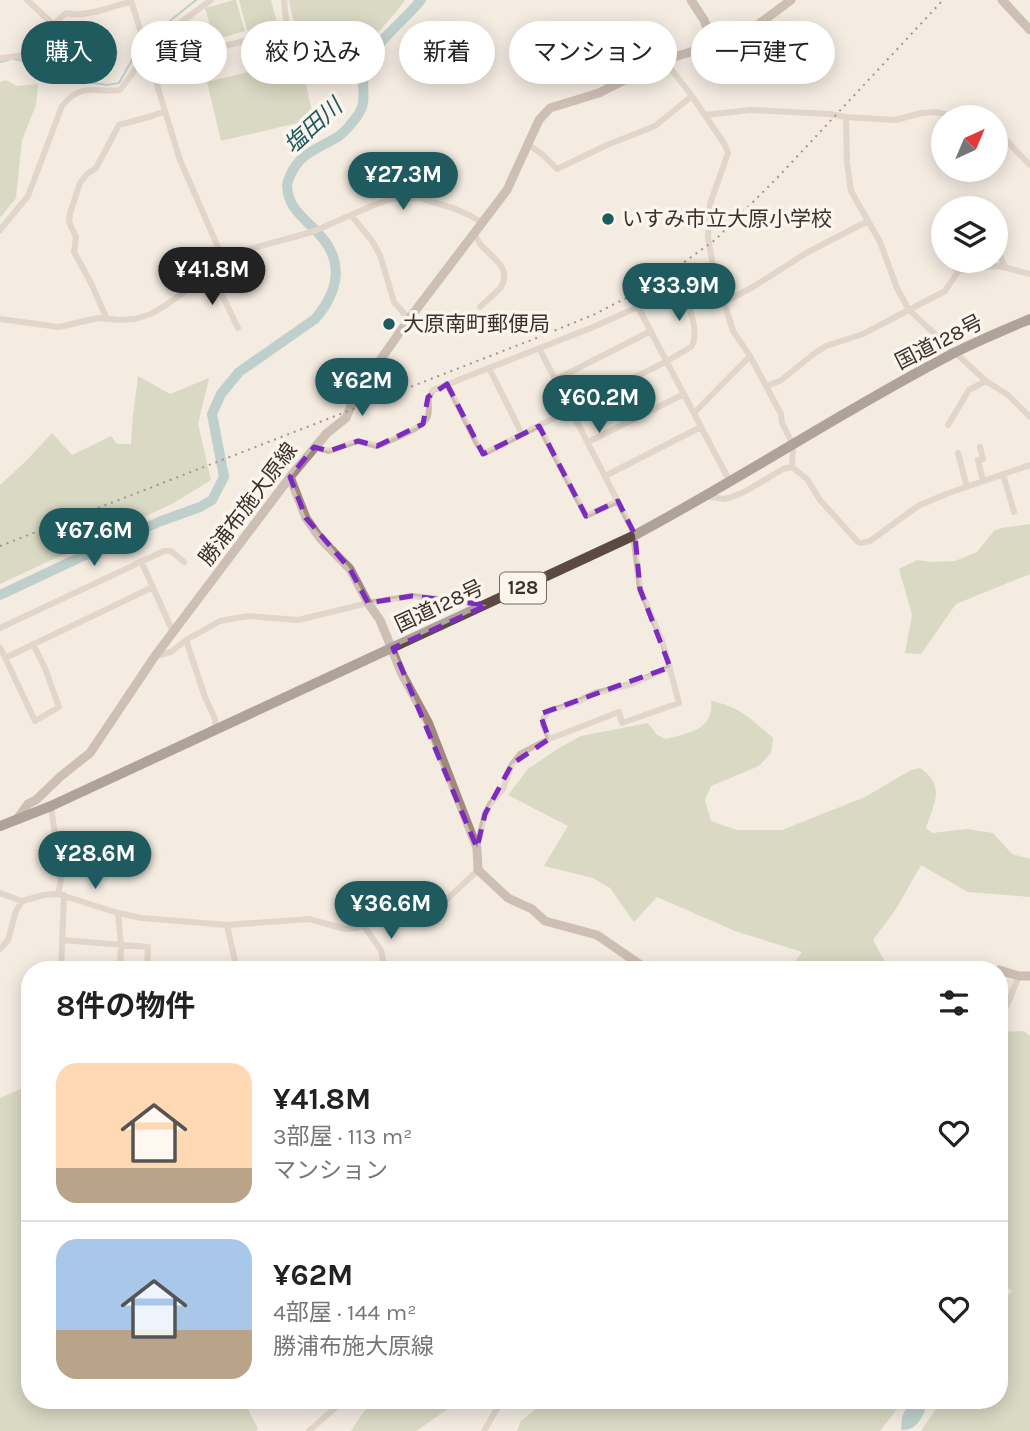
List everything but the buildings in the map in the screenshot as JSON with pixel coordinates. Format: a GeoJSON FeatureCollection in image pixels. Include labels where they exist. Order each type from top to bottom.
{"type":"FeatureCollection","features":[{"type":"Feature","properties":{"kind":"highway","name":"国道128号"},"geometry":{"type":"LineString","coordinates":[[0,826],[51,806],[635,535],[954,353],[1030,319]]}},
{"type":"Feature","properties":{"kind":"main road"},"geometry":{"type":"LineString","coordinates":[[691,0],[704,21]]}},
{"type":"Feature","properties":{"kind":"main road","name":"勝浦布施大原線"},"geometry":{"type":"LineString","coordinates":[[764,21],[791,0]]}},
{"type":"Feature","properties":{"kind":"main road"},"geometry":{"type":"LineString","coordinates":[[1002,0],[1029,27]]}},
{"type":"Feature","properties":{"kind":"main road","name":"勝浦布施大原線"},"geometry":{"type":"LineString","coordinates":[[17,819],[28,804],[37,800],[90,753],[155,656],[290,477],[331,428],[346,418],[355,396],[409,319],[507,190],[538,120],[550,108],[599,93],[617,84]]}},
{"type":"Feature","properties":{"kind":"main road"},"geometry":{"type":"LineString","coordinates":[[290,477],[306,518],[320,538],[350,569],[380,620],[402,674],[429,724],[477,848],[478,870],[508,898],[532,909],[545,921],[597,935],[635,961]]}},
{"type":"Feature","properties":{"kind":"main road"},"geometry":{"type":"LineString","coordinates":[[1008,972],[1030,976]]}},
{"type":"Feature","properties":{"kind":"street"},"geometry":{"type":"LineString","coordinates":[[27,0],[50,21]]}},
{"type":"Feature","properties":{"kind":"street"},"geometry":{"type":"LineString","coordinates":[[182,21],[211,0]]}},
{"type":"Feature","properties":{"kind":"street"},"geometry":{"type":"LineString","coordinates":[[227,44],[287,30],[284,0]]}},
{"type":"Feature","properties":{"kind":"street"},"geometry":{"type":"LineString","coordinates":[[55,21],[66,13],[89,13],[131,1],[137,21]]}},
{"type":"Feature","properties":{"kind":"street"},"geometry":{"type":"LineString","coordinates":[[0,58],[21,55]]}},
{"type":"Feature","properties":{"kind":"street"},"geometry":{"type":"LineString","coordinates":[[0,230],[28,196],[62,106],[72,95],[86,89],[120,90],[131,76]]}},
{"type":"Feature","properties":{"kind":"street"},"geometry":{"type":"LineString","coordinates":[[677,77],[728,153],[710,204],[708,237],[713,267],[733,331],[750,356],[781,414],[782,423],[793,445],[792,467]]}},
{"type":"Feature","properties":{"kind":"street"},"geometry":{"type":"LineString","coordinates":[[157,84],[180,160],[225,263]]}},
{"type":"Feature","properties":{"kind":"street"},"geometry":{"type":"LineString","coordinates":[[528,144],[557,169],[656,125],[692,96]]}},
{"type":"Feature","properties":{"kind":"street"},"geometry":{"type":"LineString","coordinates":[[705,115],[751,110],[895,120],[931,112]]}},
{"type":"Feature","properties":{"kind":"street"},"geometry":{"type":"LineString","coordinates":[[106,317],[74,252],[76,237],[69,222],[70,213],[80,183],[96,168],[119,125],[165,111]]}},
{"type":"Feature","properties":{"kind":"street"},"geometry":{"type":"LineString","coordinates":[[846,117],[850,191],[880,242],[897,288],[909,310],[954,353],[986,381],[1008,395],[1030,417]]}},
{"type":"Feature","properties":{"kind":"street"},"geometry":{"type":"LineString","coordinates":[[1008,142],[1030,165]]}},
{"type":"Feature","properties":{"kind":"street"},"geometry":{"type":"LineString","coordinates":[[0,319],[59,327],[106,317],[135,319],[151,313],[225,263],[256,246],[312,232],[392,199],[419,198],[453,208],[482,223]]}},
{"type":"Feature","properties":{"kind":"street"},"geometry":{"type":"LineString","coordinates":[[351,215],[380,255],[394,303],[409,319]]}},
{"type":"Feature","properties":{"kind":"street"},"geometry":{"type":"LineString","coordinates":[[723,302],[868,221]]}},
{"type":"Feature","properties":{"kind":"street"},"geometry":{"type":"LineString","coordinates":[[474,234],[504,271],[501,286],[480,307]]}},
{"type":"Feature","properties":{"kind":"street"},"geometry":{"type":"LineString","coordinates":[[314,447],[329,450],[358,441],[377,446],[423,424],[429,414],[428,397],[433,390],[591,328],[638,307],[699,268],[713,267]]}},
{"type":"Feature","properties":{"kind":"street"},"geometry":{"type":"LineString","coordinates":[[1008,268],[1030,274]]}},
{"type":"Feature","properties":{"kind":"street"},"geometry":{"type":"LineString","coordinates":[[766,386],[780,381],[826,346],[863,334],[945,291],[957,273]]}},
{"type":"Feature","properties":{"kind":"street"},"geometry":{"type":"LineString","coordinates":[[212,274],[238,328]]}},
{"type":"Feature","properties":{"kind":"street"},"geometry":{"type":"LineString","coordinates":[[447,384],[477,444],[485,453],[691,347],[695,337],[691,313],[678,281]]}},
{"type":"Feature","properties":{"kind":"street"},"geometry":{"type":"LineString","coordinates":[[638,307],[730,482]]}},
{"type":"Feature","properties":{"kind":"street"},"geometry":{"type":"LineString","coordinates":[[555,380],[650,331]]}},
{"type":"Feature","properties":{"kind":"street"},"geometry":{"type":"LineString","coordinates":[[477,848],[485,814],[503,789],[520,754],[619,712],[622,723],[679,703],[655,621],[640,589],[635,535],[539,348]]}},
{"type":"Feature","properties":{"kind":"street"},"geometry":{"type":"LineString","coordinates":[[694,413],[750,356]]}},
{"type":"Feature","properties":{"kind":"street"},"geometry":{"type":"LineString","coordinates":[[489,368],[522,434]]}},
{"type":"Feature","properties":{"kind":"street"},"geometry":{"type":"LineString","coordinates":[[948,425],[969,390],[986,381]]}},
{"type":"Feature","properties":{"kind":"street"},"geometry":{"type":"LineString","coordinates":[[587,442],[684,394]]}},
{"type":"Feature","properties":{"kind":"street"},"geometry":{"type":"LineString","coordinates":[[539,426],[586,516],[618,500]]}},
{"type":"Feature","properties":{"kind":"street"},"geometry":{"type":"LineString","coordinates":[[605,476],[701,426]]}},
{"type":"Feature","properties":{"kind":"street"},"geometry":{"type":"LineString","coordinates":[[980,447],[983,458],[978,460],[983,481]]}},
{"type":"Feature","properties":{"kind":"street"},"geometry":{"type":"LineString","coordinates":[[958,453],[967,487]]}},
{"type":"Feature","properties":{"kind":"street"},"geometry":{"type":"LineString","coordinates":[[792,467],[807,479],[820,500],[861,543],[870,541],[918,506],[1030,465]]}},
{"type":"Feature","properties":{"kind":"street"},"geometry":{"type":"LineString","coordinates":[[706,496],[723,499],[732,497],[783,469],[792,467]]}},
{"type":"Feature","properties":{"kind":"street"},"geometry":{"type":"LineString","coordinates":[[1003,474],[1014,512]]}},
{"type":"Feature","properties":{"kind":"street"},"geometry":{"type":"LineString","coordinates":[[0,628],[164,551],[171,551],[184,562]]}},
{"type":"Feature","properties":{"kind":"street"},"geometry":{"type":"LineString","coordinates":[[141,561],[173,632]]}},
{"type":"Feature","properties":{"kind":"street"},"geometry":{"type":"LineString","coordinates":[[5,658],[153,587]]}},
{"type":"Feature","properties":{"kind":"street"},"geometry":{"type":"LineString","coordinates":[[155,656],[171,652],[186,640],[220,621],[249,616],[298,621],[368,603],[412,596],[487,605]]}},
{"type":"Feature","properties":{"kind":"street"},"geometry":{"type":"LineString","coordinates":[[186,640],[215,719],[216,730]]}},
{"type":"Feature","properties":{"kind":"street"},"geometry":{"type":"LineString","coordinates":[[0,647],[35,721],[59,707],[33,644]]}},
{"type":"Feature","properties":{"kind":"street"},"geometry":{"type":"LineString","coordinates":[[549,740],[543,724],[549,711],[595,693],[632,684],[670,667]]}},
{"type":"Feature","properties":{"kind":"street"},"geometry":{"type":"LineString","coordinates":[[51,806],[61,880],[61,961]]}},
{"type":"Feature","properties":{"kind":"street"},"geometry":{"type":"LineString","coordinates":[[0,893],[22,901],[61,894],[142,918],[227,925],[309,919],[345,929],[357,928],[386,915],[416,921],[426,919],[478,870]]}},
{"type":"Feature","properties":{"kind":"street"},"geometry":{"type":"LineString","coordinates":[[0,949],[8,940],[16,911],[22,901]]}},
{"type":"Feature","properties":{"kind":"street"},"geometry":{"type":"LineString","coordinates":[[118,913],[120,961]]}},
{"type":"Feature","properties":{"kind":"street"},"geometry":{"type":"LineString","coordinates":[[227,925],[235,961]]}},
{"type":"Feature","properties":{"kind":"street"},"geometry":{"type":"LineString","coordinates":[[363,925],[380,950],[383,961]]}},
{"type":"Feature","properties":{"kind":"street"},"geometry":{"type":"LineString","coordinates":[[62,940],[148,947],[147,961]]}},
{"type":"Feature","properties":{"kind":"street"},"geometry":{"type":"LineString","coordinates":[[1008,1002],[1019,975]]}},
{"type":"Feature","properties":{"kind":"street"},"geometry":{"type":"LineString","coordinates":[[309,1431],[334,1409]]}},
{"type":"Feature","properties":{"kind":"street"},"geometry":{"type":"LineString","coordinates":[[486,1430],[497,1409]]}},
{"type":"Feature","properties":{"kind":"highlighted area"},"geometry":{"type":"Polygon","coordinates":[[[447,384],[483,454],[539,426],[586,516],[618,501],[635,535],[640,589],[670,667],[540,714],[549,739],[512,764],[485,814],[477,848],[393,648],[487,605],[412,596],[368,603],[350,569],[306,518],[290,477],[314,447],[329,451],[358,441],[377,446],[423,424],[428,397],[447,384]]]}},
{"type":"Feature","properties":{"kind":"green space"},"geometry":{"type":"Polygon","coordinates":[[[236,0],[242,21],[241,32],[227,36],[227,21],[209,21],[205,8],[236,0]]]}},
{"type":"Feature","properties":{"kind":"green space"},"geometry":{"type":"Polygon","coordinates":[[[239,0],[271,0],[276,21],[244,21],[239,0]]]}},
{"type":"Feature","properties":{"kind":"green space"},"geometry":{"type":"Polygon","coordinates":[[[289,0],[405,0],[385,24],[385,21],[294,21],[289,0]]]}},
{"type":"Feature","properties":{"kind":"green space"},"geometry":{"type":"Polygon","coordinates":[[[241,74],[241,84],[306,84],[314,119],[221,141],[207,84],[227,84],[227,77],[241,74]]]}},
{"type":"Feature","properties":{"kind":"green space"},"geometry":{"type":"Polygon","coordinates":[[[6,80],[17,86],[38,84],[36,105],[22,140],[16,198],[0,218],[0,82],[6,80]]]}},
{"type":"Feature","properties":{"kind":"green space"},"geometry":{"type":"Polygon","coordinates":[[[138,376],[170,394],[209,378],[198,424],[211,480],[174,503],[0,584],[0,485],[52,433],[72,455],[111,436],[117,444],[131,444],[138,376]]]}},
{"type":"Feature","properties":{"kind":"green space"},"geometry":{"type":"Polygon","coordinates":[[[1030,524],[1030,574],[956,604],[921,654],[905,653],[912,615],[899,569],[917,560],[955,561],[977,552],[994,531],[1030,524]]]}},
{"type":"Feature","properties":{"kind":"green space"},"geometry":{"type":"Polygon","coordinates":[[[711,701],[738,710],[773,738],[771,753],[759,766],[711,786],[705,800],[711,821],[737,830],[782,830],[865,797],[911,770],[920,768],[933,781],[936,795],[926,828],[932,833],[967,829],[993,833],[1012,854],[1030,859],[1030,897],[968,892],[921,865],[896,909],[873,940],[884,961],[796,961],[802,952],[735,931],[657,897],[634,922],[610,888],[593,878],[544,866],[568,826],[508,795],[528,769],[581,736],[648,723],[657,735],[666,739],[698,729],[711,711],[711,701]]]}},
{"type":"Feature","properties":{"kind":"green space"},"geometry":{"type":"Polygon","coordinates":[[[1024,1031],[1030,1036],[1030,1431],[921,1431],[936,1409],[1008,1409],[1008,1296],[1012,1291],[1008,1288],[1008,1032],[1024,1031]]]}},
{"type":"Feature","properties":{"kind":"green space"},"geometry":{"type":"Polygon","coordinates":[[[21,1089],[21,1409],[248,1409],[258,1429],[256,1431],[0,1431],[0,1098],[21,1089]]]}},
{"type":"Feature","properties":{"kind":"green space"},"geometry":{"type":"Polygon","coordinates":[[[448,1409],[416,1431],[351,1431],[364,1411],[448,1409]]]}},
{"type":"Feature","properties":{"kind":"green space"},"geometry":{"type":"Polygon","coordinates":[[[536,1409],[897,1409],[880,1431],[517,1431],[521,1421],[536,1409]]]}},
{"type":"Feature","properties":{"kind":"water"},"geometry":{"type":"Polygon","coordinates":[[[906,1409],[926,1409],[916,1425],[907,1430],[901,1430],[906,1409]]]}},
{"type":"Feature","properties":{"kind":"waterway"},"geometry":{"type":"LineString","coordinates":[[14,59],[36,64],[48,63],[68,79],[107,85],[119,83],[141,44],[196,0]]}},
{"type":"Feature","properties":{"kind":"waterway","name":"塩田川"},"geometry":{"type":"LineString","coordinates":[[0,595],[212,500],[224,477],[212,414],[221,394],[239,372],[315,319],[334,287],[336,276],[332,254],[327,244],[290,201],[287,186],[290,176],[299,161],[339,136],[357,116],[363,102],[364,75],[370,58],[375,49],[421,0]]}},
{"type":"Feature","properties":{"kind":"waterway"},"geometry":{"type":"LineString","coordinates":[[0,62],[9,60]]}},
{"type":"Feature","properties":{"kind":"railway"},"geometry":{"type":"LineString","coordinates":[[0,546],[534,339],[595,314],[634,294],[715,240],[779,176],[943,0]]}},
{"type":"Feature","properties":{"kind":"place","name":"いすみ市立大原小学校"},"geometry":{"type":"Point","coordinates":[608,219]}},
{"type":"Feature","properties":{"kind":"place","name":"大原南町郵便局"},"geometry":{"type":"Point","coordinates":[389,324]}}]}
